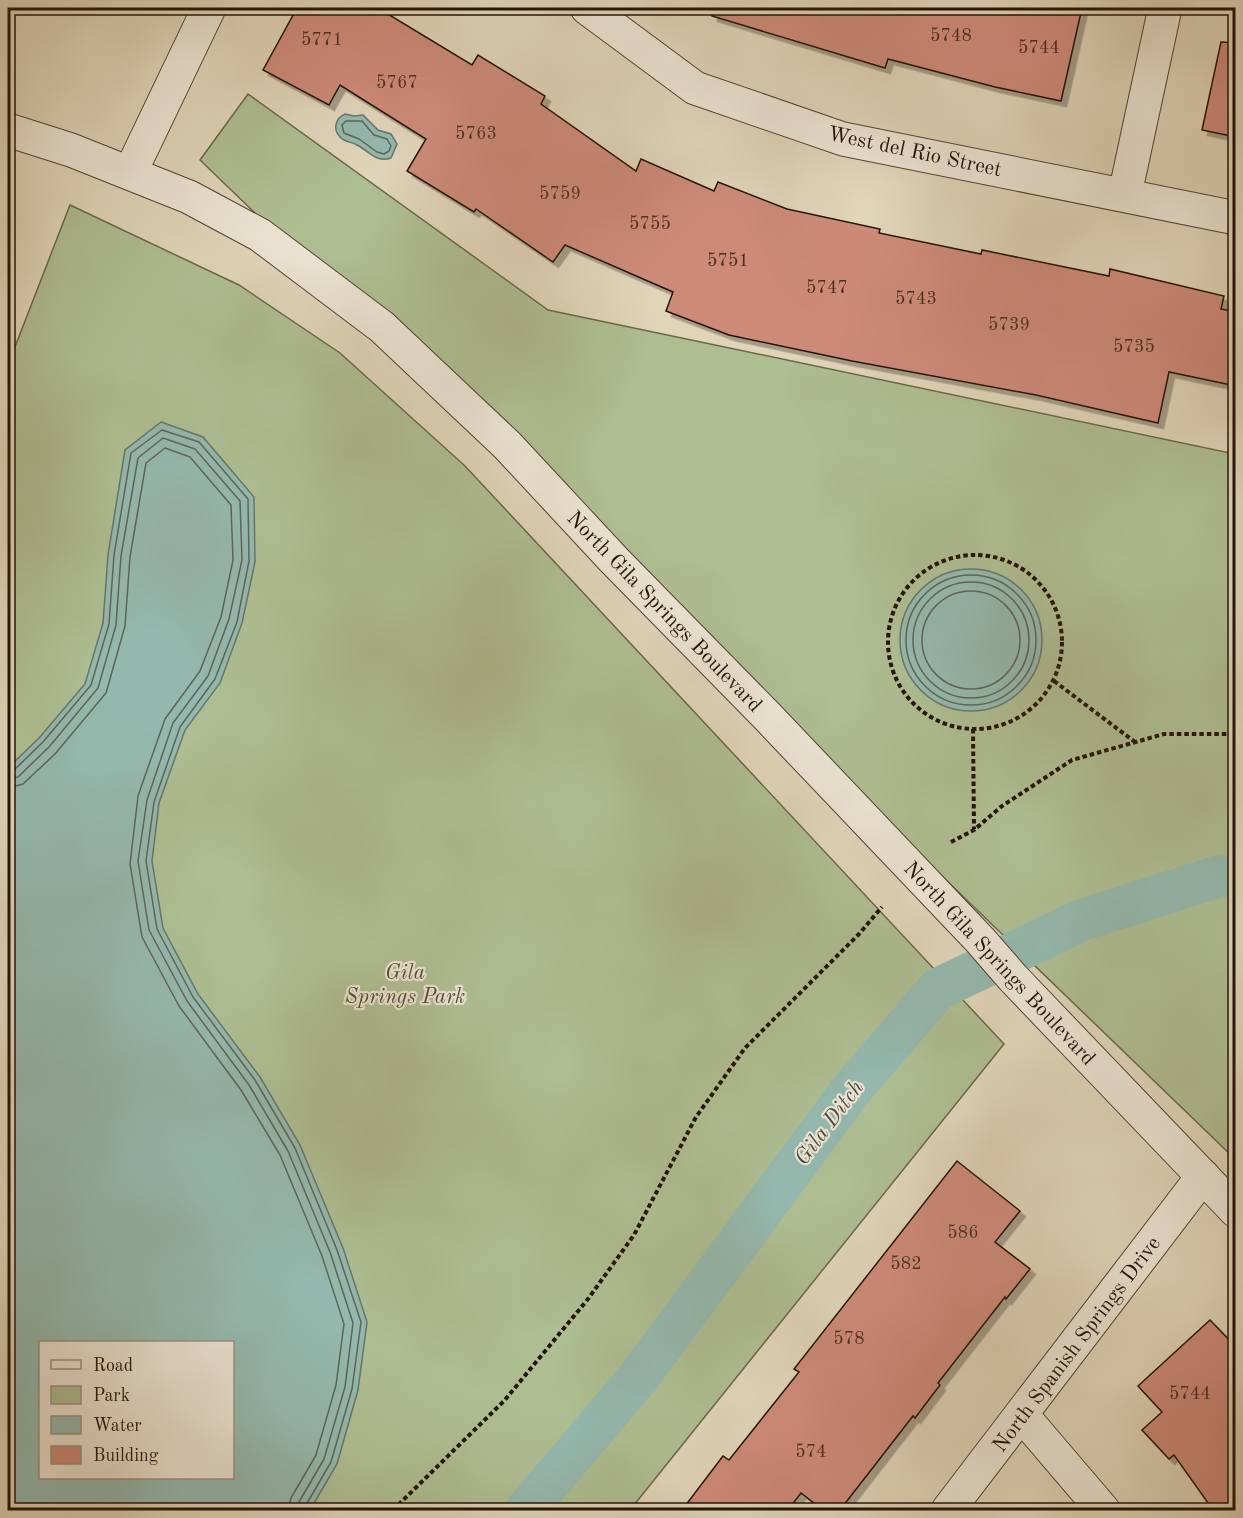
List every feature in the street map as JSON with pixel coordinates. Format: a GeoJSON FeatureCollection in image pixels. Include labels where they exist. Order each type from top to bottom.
{"type":"FeatureCollection","features":[{"type":"Feature","properties":{"kind":"street"},"geometry":{"type":"LineString","coordinates":[[130,173],[209,8]]}},
{"type":"Feature","properties":{"kind":"street","name":"West del Rio Street"},"geometry":{"type":"LineString","coordinates":[[587,8],[695,88],[843,139],[1236,218]]}},
{"type":"Feature","properties":{"kind":"street"},"geometry":{"type":"LineString","coordinates":[[1125,194],[1165,8]]}},
{"type":"Feature","properties":{"kind":"street","name":"North Gila Springs Boulevard"},"geometry":{"type":"LineString","coordinates":[[8,130],[72,150],[189,197],[260,235],[382,327],[507,445],[1236,1211]]}},
{"type":"Feature","properties":{"kind":"street","name":"North Spanish Springs Drive"},"geometry":{"type":"LineString","coordinates":[[948,1510],[1203,1176]]}},
{"type":"Feature","properties":{"kind":"street"},"geometry":{"type":"LineString","coordinates":[[1022,1415],[1103,1510]]}},
{"type":"Feature","properties":{"kind":"path"},"geometry":{"type":"LineString","coordinates":[[977,555],[1004,560],[1030,574],[1050,596],[1061,623],[1063,653],[1054,681],[1036,705],[1012,722],[983,730],[954,727],[927,715],[905,694],[892,668],[888,639],[893,613],[906,589],[926,570],[950,559],[977,555]]}},
{"type":"Feature","properties":{"kind":"path"},"geometry":{"type":"LineString","coordinates":[[1054,681],[1135,742]]}},
{"type":"Feature","properties":{"kind":"path"},"geometry":{"type":"LineString","coordinates":[[973,729],[974,830]]}},
{"type":"Feature","properties":{"kind":"path"},"geometry":{"type":"LineString","coordinates":[[951,842],[974,830],[1002,806],[1072,760],[1164,734],[1236,734]]}},
{"type":"Feature","properties":{"kind":"path"},"geometry":{"type":"LineString","coordinates":[[393,1510],[504,1401],[588,1299],[634,1235],[696,1117],[746,1048],[859,934],[882,907]]}},
{"type":"Feature","properties":{"kind":"green space"},"geometry":{"type":"Polygon","coordinates":[[[248,94],[548,310],[1235,454],[1235,1159],[200,160],[248,94]]]}},
{"type":"Feature","properties":{"kind":"green space","name":"Gila Springs Park"},"geometry":{"type":"Polygon","coordinates":[[[70,205],[239,285],[340,353],[465,466],[1004,1044],[630,1510],[8,1510],[8,365],[70,205]]]}},
{"type":"Feature","properties":{"kind":"water"},"geometry":{"type":"Polygon","coordinates":[[[345,114],[363,115],[378,130],[391,134],[397,144],[391,158],[377,158],[357,145],[342,139],[336,131],[336,124],[345,114]]]}},
{"type":"Feature","properties":{"kind":"water"},"geometry":{"type":"Polygon","coordinates":[[[161,422],[203,437],[254,497],[255,562],[242,623],[220,683],[185,730],[159,803],[152,861],[163,928],[198,994],[260,1077],[300,1145],[343,1248],[367,1322],[358,1390],[337,1464],[310,1510],[8,1510],[8,768],[39,738],[85,684],[103,623],[108,555],[125,450],[161,422]]]}},
{"type":"Feature","properties":{"kind":"water"},"geometry":{"type":"Polygon","coordinates":[[[971,569],[998,574],[1021,590],[1037,613],[1042,640],[1037,667],[1021,690],[998,706],[971,711],[944,706],[921,690],[905,667],[900,640],[905,613],[921,590],[944,574],[971,569]]]}},
{"type":"Feature","properties":{"kind":"building"},"geometry":{"type":"Polygon","coordinates":[[[297,8],[378,8],[472,65],[478,55],[545,96],[541,104],[636,171],[641,159],[714,191],[718,182],[787,209],[880,229],[879,233],[981,254],[982,250],[1109,276],[1110,269],[1224,296],[1221,309],[1236,312],[1236,386],[1169,372],[1158,423],[1036,395],[852,361],[729,335],[666,311],[673,292],[565,245],[553,262],[476,209],[474,212],[407,171],[426,139],[340,85],[329,105],[263,70],[297,8]]]}},
{"type":"Feature","properties":{"kind":"building"},"geometry":{"type":"Polygon","coordinates":[[[713,8],[1082,8],[1061,101],[995,87],[888,59],[885,68],[712,16],[713,8]]]}},
{"type":"Feature","properties":{"kind":"building"},"geometry":{"type":"Polygon","coordinates":[[[1221,42],[1236,43],[1236,137],[1202,130],[1221,42]]]}},
{"type":"Feature","properties":{"kind":"building"},"geometry":{"type":"Polygon","coordinates":[[[957,1161],[1020,1211],[995,1242],[1030,1269],[1006,1299],[1005,1297],[938,1383],[940,1385],[915,1418],[913,1416],[840,1510],[823,1510],[801,1493],[788,1510],[682,1510],[723,1456],[729,1460],[799,1372],[794,1369],[957,1161]]]}},
{"type":"Feature","properties":{"kind":"building"},"geometry":{"type":"Polygon","coordinates":[[[1210,1320],[1236,1347],[1236,1510],[1213,1510],[1174,1455],[1169,1459],[1142,1430],[1162,1412],[1138,1386],[1210,1320]]]}},
{"type":"Feature","properties":{"kind":"waterway","name":"Gila Ditch"},"geometry":{"type":"LineString","coordinates":[[526,1510],[638,1378],[852,1089],[938,989],[1082,920],[1220,876],[1236,876]]}}]}
